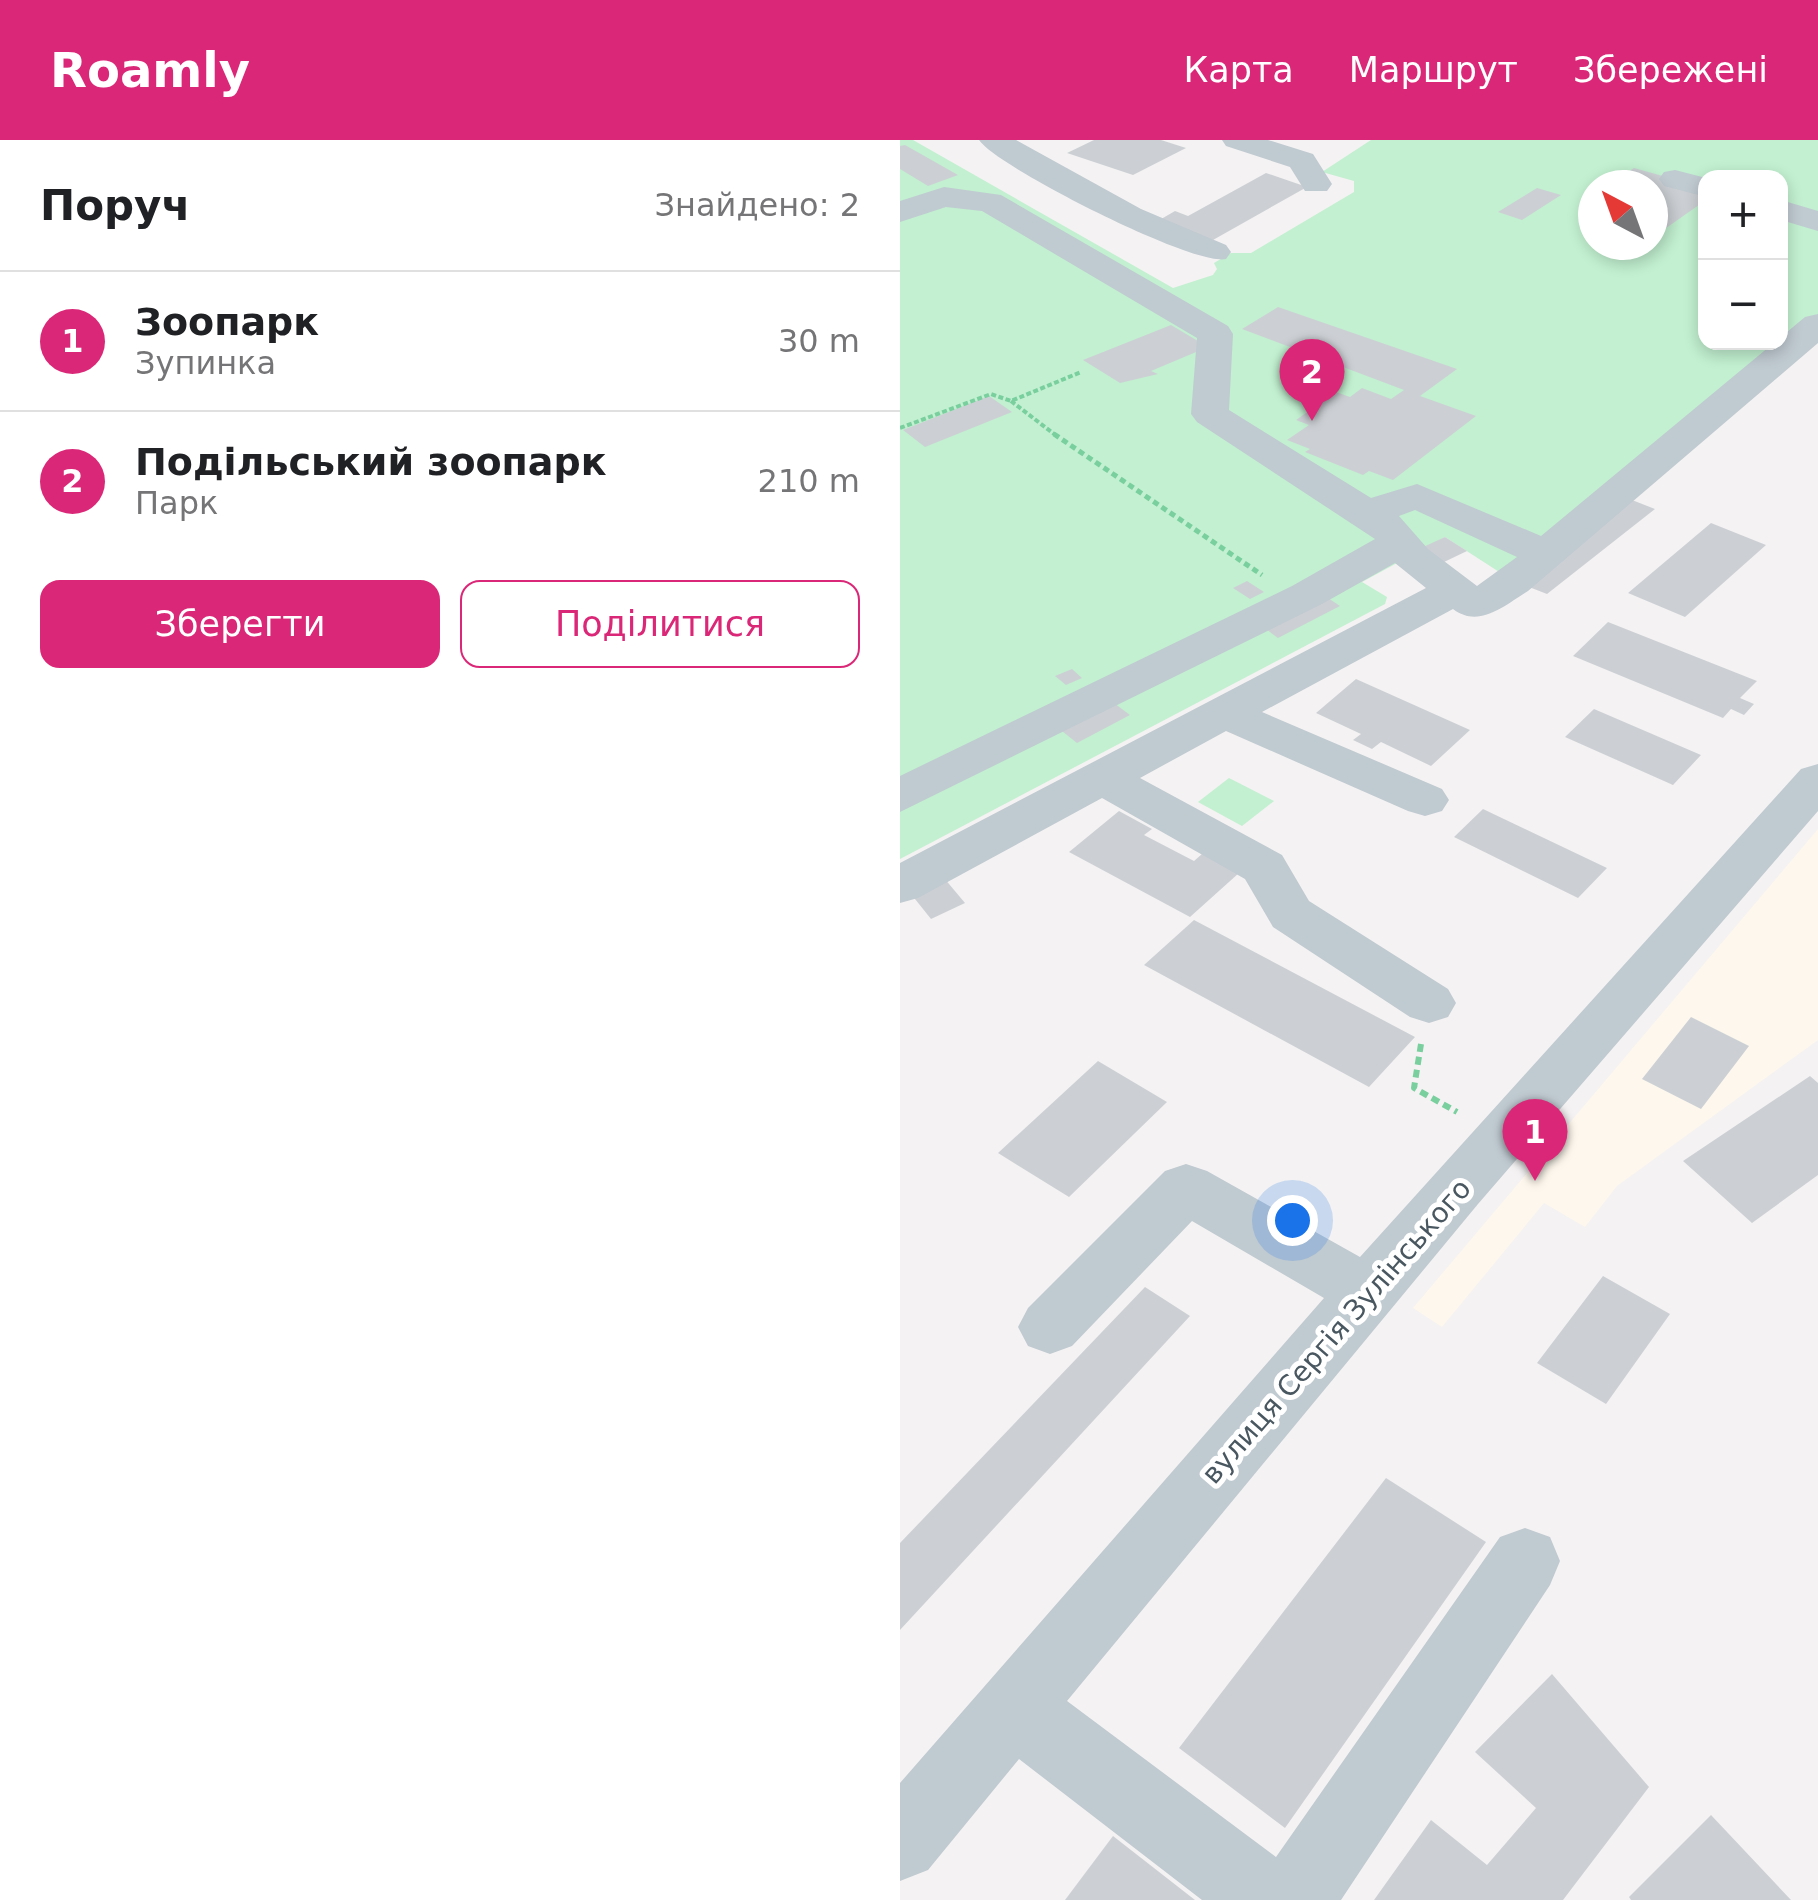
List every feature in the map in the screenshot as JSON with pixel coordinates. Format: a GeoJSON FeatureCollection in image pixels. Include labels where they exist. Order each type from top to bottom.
{"type":"FeatureCollection","features":[{"type":"Feature","properties":{"kind":"street"},"geometry":{"type":"LineString","coordinates":[[994,140],[1137,216],[1159,233],[1214,252]]}},
{"type":"Feature","properties":{"kind":"street"},"geometry":{"type":"LineString","coordinates":[[1237,140],[1302,160],[1316,184]]}},
{"type":"Feature","properties":{"kind":"street"},"geometry":{"type":"LineString","coordinates":[[900,212],[944,197],[990,202],[1155,295],[1215,334],[1210,414],[1366,514],[1454,592],[1475,605],[1513,582],[1818,325]]}},
{"type":"Feature","properties":{"kind":"street"},"geometry":{"type":"LineString","coordinates":[[1788,212],[1818,221]]}},
{"type":"Feature","properties":{"kind":"street"},"geometry":{"type":"LineString","coordinates":[[1366,514],[1416,496],[1545,554]]}},
{"type":"Feature","properties":{"kind":"street"},"geometry":{"type":"LineString","coordinates":[[900,796],[1307,595],[1400,543]]}},
{"type":"Feature","properties":{"kind":"street"},"geometry":{"type":"LineString","coordinates":[[900,885],[1454,592]]}},
{"type":"Feature","properties":{"kind":"street"},"geometry":{"type":"LineString","coordinates":[[1224,713],[1425,800]]}},
{"type":"Feature","properties":{"kind":"street"},"geometry":{"type":"LineString","coordinates":[[1102,777],[1264,866],[1292,914],[1428,1003]]}},
{"type":"Feature","properties":{"kind":"street","name":"вулиця Сергія Зулінського"},"geometry":{"type":"LineString","coordinates":[[900,1842],[1368,1292],[1818,780]]}},
{"type":"Feature","properties":{"kind":"street"},"geometry":{"type":"LineString","coordinates":[[1050,1327],[1186,1188],[1368,1292]]}},
{"type":"Feature","properties":{"kind":"street"},"geometry":{"type":"LineString","coordinates":[[1294,1900],[1525,1562]]}},
{"type":"Feature","properties":{"kind":"street"},"geometry":{"type":"LineString","coordinates":[[1014,1708],[1267,1900]]}},
{"type":"Feature","properties":{"kind":"path"},"geometry":{"type":"LineString","coordinates":[[900,428],[991,394],[1012,401],[1080,372]]}},
{"type":"Feature","properties":{"kind":"path"},"geometry":{"type":"LineString","coordinates":[[1012,401],[1012,406],[1265,577],[1280,577],[1307,595]]}},
{"type":"Feature","properties":{"kind":"path"},"geometry":{"type":"LineString","coordinates":[[1428,1003],[1414,1088],[1457,1112]]}},
{"type":"Feature","properties":{"kind":"shaded area"},"geometry":{"type":"Polygon","coordinates":[[[1818,829],[1818,1040],[1617,1186],[1585,1227],[1544,1203],[1442,1327],[1413,1308],[1818,829]]]}},
{"type":"Feature","properties":{"kind":"green space"},"geometry":{"type":"Polygon","coordinates":[[[900,140],[913,140],[1173,288],[1213,275],[1217,269],[1214,263],[1231,253],[1251,253],[1354,192],[1354,181],[1322,172],[1371,140],[1818,140],[1818,342],[1527,590],[1445,537],[1362,582],[1387,597],[1385,604],[900,859],[900,140]]]}},
{"type":"Feature","properties":{"kind":"green space"},"geometry":{"type":"Polygon","coordinates":[[[1229,778],[1274,801],[1242,826],[1198,802],[1229,778]]]}},
{"type":"Feature","properties":{"kind":"building"},"geometry":{"type":"Polygon","coordinates":[[[1094,140],[1161,140],[1186,148],[1133,175],[1067,153],[1094,140]]]}},
{"type":"Feature","properties":{"kind":"building"},"geometry":{"type":"Polygon","coordinates":[[[905,145],[958,175],[928,186],[900,169],[900,146],[905,145]]]}},
{"type":"Feature","properties":{"kind":"building"},"geometry":{"type":"Polygon","coordinates":[[[1266,173],[1307,187],[1213,240],[1156,222],[1175,211],[1188,216],[1266,173]]]}},
{"type":"Feature","properties":{"kind":"building"},"geometry":{"type":"Polygon","coordinates":[[[1668,177],[1698,191],[1698,206],[1668,227],[1668,177]]]}},
{"type":"Feature","properties":{"kind":"building"},"geometry":{"type":"Polygon","coordinates":[[[1537,188],[1561,195],[1522,220],[1498,212],[1537,188]]]}},
{"type":"Feature","properties":{"kind":"building"},"geometry":{"type":"Polygon","coordinates":[[[1278,307],[1457,369],[1420,396],[1476,416],[1393,480],[1369,471],[1363,475],[1305,452],[1310,449],[1287,440],[1309,425],[1296,420],[1336,392],[1350,397],[1362,388],[1391,399],[1404,390],[1242,329],[1278,307]]]}},
{"type":"Feature","properties":{"kind":"building"},"geometry":{"type":"Polygon","coordinates":[[[1171,325],[1208,347],[1151,371],[1158,374],[1120,383],[1083,360],[1171,325]]]}},
{"type":"Feature","properties":{"kind":"building"},"geometry":{"type":"Polygon","coordinates":[[[989,396],[1012,412],[925,447],[903,430],[989,396]]]}},
{"type":"Feature","properties":{"kind":"building"},"geometry":{"type":"Polygon","coordinates":[[[1632,500],[1655,509],[1547,594],[1529,587],[1632,500]]]}},
{"type":"Feature","properties":{"kind":"building"},"geometry":{"type":"Polygon","coordinates":[[[1711,523],[1766,545],[1685,617],[1628,593],[1711,523]]]}},
{"type":"Feature","properties":{"kind":"building"},"geometry":{"type":"Polygon","coordinates":[[[1445,537],[1467,551],[1442,563],[1421,548],[1445,537]]]}},
{"type":"Feature","properties":{"kind":"building"},"geometry":{"type":"Polygon","coordinates":[[[1247,581],[1264,592],[1250,599],[1233,588],[1247,581]]]}},
{"type":"Feature","properties":{"kind":"building"},"geometry":{"type":"Polygon","coordinates":[[[1325,596],[1340,606],[1278,638],[1263,627],[1325,596]]]}},
{"type":"Feature","properties":{"kind":"building"},"geometry":{"type":"Polygon","coordinates":[[[1608,622],[1757,681],[1740,698],[1754,704],[1744,715],[1731,709],[1723,718],[1573,656],[1608,622]]]}},
{"type":"Feature","properties":{"kind":"building"},"geometry":{"type":"Polygon","coordinates":[[[1072,669],[1082,678],[1066,685],[1055,676],[1072,669]]]}},
{"type":"Feature","properties":{"kind":"building"},"geometry":{"type":"Polygon","coordinates":[[[1356,679],[1470,730],[1431,766],[1381,742],[1372,749],[1353,740],[1361,734],[1316,713],[1356,679]]]}},
{"type":"Feature","properties":{"kind":"building"},"geometry":{"type":"Polygon","coordinates":[[[1114,703],[1130,715],[1077,743],[1062,731],[1114,703]]]}},
{"type":"Feature","properties":{"kind":"building"},"geometry":{"type":"Polygon","coordinates":[[[1594,709],[1701,755],[1673,785],[1565,737],[1594,709]]]}},
{"type":"Feature","properties":{"kind":"building"},"geometry":{"type":"Polygon","coordinates":[[[1483,809],[1607,868],[1578,898],[1454,837],[1483,809]]]}},
{"type":"Feature","properties":{"kind":"building"},"geometry":{"type":"Polygon","coordinates":[[[1119,811],[1152,829],[1144,835],[1194,861],[1202,854],[1239,873],[1190,917],[1069,852],[1119,811]]]}},
{"type":"Feature","properties":{"kind":"building"},"geometry":{"type":"Polygon","coordinates":[[[944,878],[965,903],[931,919],[911,894],[944,878]]]}},
{"type":"Feature","properties":{"kind":"building"},"geometry":{"type":"Polygon","coordinates":[[[1194,920],[1415,1037],[1369,1087],[1144,965],[1194,920]]]}},
{"type":"Feature","properties":{"kind":"building"},"geometry":{"type":"Polygon","coordinates":[[[1691,1017],[1749,1046],[1701,1109],[1642,1079],[1691,1017]]]}},
{"type":"Feature","properties":{"kind":"building"},"geometry":{"type":"Polygon","coordinates":[[[1098,1061],[1167,1102],[1069,1197],[998,1153],[1098,1061]]]}},
{"type":"Feature","properties":{"kind":"building"},"geometry":{"type":"Polygon","coordinates":[[[1810,1076],[1818,1083],[1818,1175],[1752,1223],[1683,1161],[1810,1076]]]}},
{"type":"Feature","properties":{"kind":"building"},"geometry":{"type":"Polygon","coordinates":[[[1603,1276],[1670,1314],[1606,1404],[1537,1363],[1603,1276]]]}},
{"type":"Feature","properties":{"kind":"building"},"geometry":{"type":"Polygon","coordinates":[[[1145,1287],[1190,1316],[900,1630],[900,1543],[1145,1287]]]}},
{"type":"Feature","properties":{"kind":"building"},"geometry":{"type":"Polygon","coordinates":[[[1386,1478],[1486,1542],[1285,1828],[1179,1748],[1386,1478]]]}},
{"type":"Feature","properties":{"kind":"building"},"geometry":{"type":"Polygon","coordinates":[[[1552,1674],[1649,1787],[1563,1900],[1374,1900],[1431,1820],[1487,1865],[1536,1808],[1475,1752],[1552,1674]]]}},
{"type":"Feature","properties":{"kind":"building"},"geometry":{"type":"Polygon","coordinates":[[[1711,1815],[1791,1900],[1631,1900],[1629,1897],[1711,1815]]]}},
{"type":"Feature","properties":{"kind":"building"},"geometry":{"type":"Polygon","coordinates":[[[1113,1836],[1195,1900],[1065,1900],[1113,1836]]]}},
{"type":"Feature","properties":{"kind":"place","name":"Подільський зоопарк"},"geometry":{"type":"Point","coordinates":[1312,421]}},
{"type":"Feature","properties":{"kind":"place","name":"Зоопарк"},"geometry":{"type":"Point","coordinates":[1535,1181]}}]}
